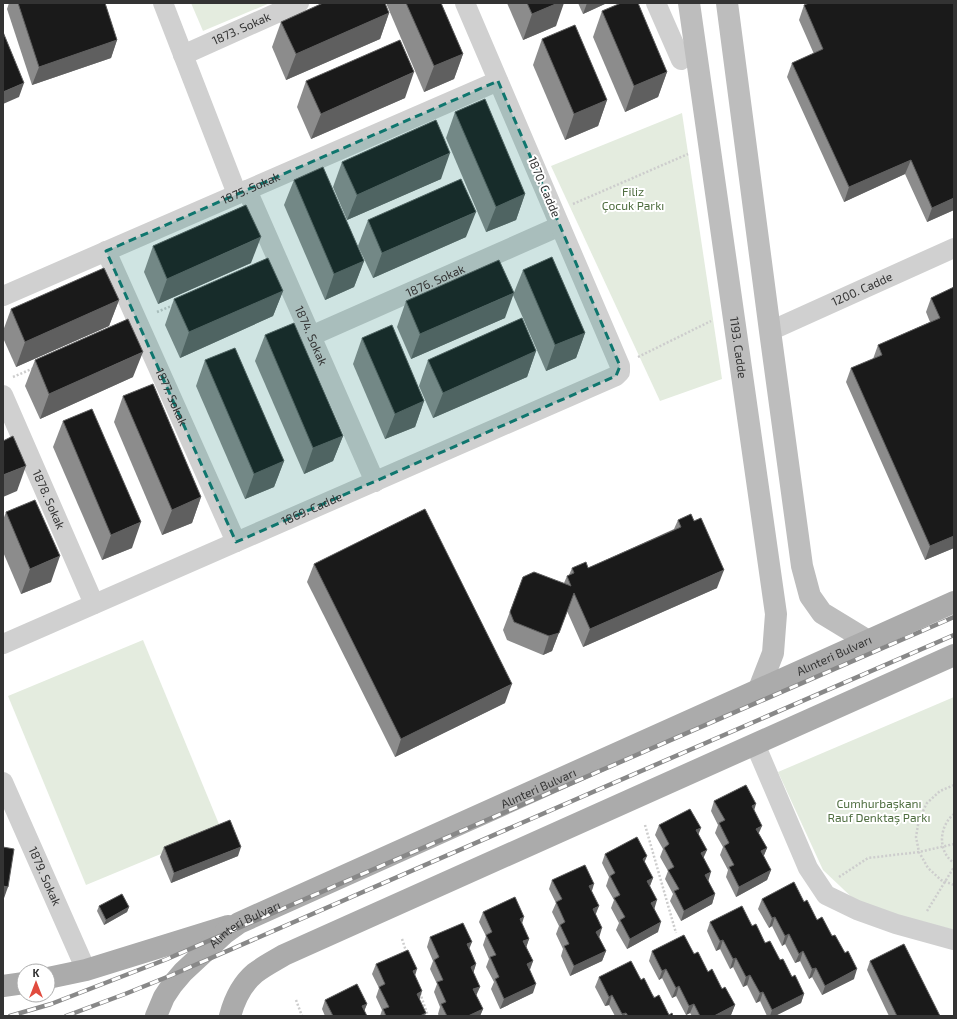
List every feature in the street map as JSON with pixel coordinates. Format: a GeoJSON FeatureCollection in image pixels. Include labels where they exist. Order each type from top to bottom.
{"type":"FeatureCollection","features":[{"type":"Feature","properties":{"kind":"main road","name":"1193. Cadde"},"geometry":{"type":"LineString","coordinates":[[689,3],[776,614],[774,653],[759,690]]}},
{"type":"Feature","properties":{"kind":"main road"},"geometry":{"type":"LineString","coordinates":[[727,3],[802,566],[810,596],[822,613],[868,641]]}},
{"type":"Feature","properties":{"kind":"main road","name":"Alınteri Bulvarı"},"geometry":{"type":"LineString","coordinates":[[156,1016],[164,997],[179,976],[225,932],[239,923],[954,602]]}},
{"type":"Feature","properties":{"kind":"main road"},"geometry":{"type":"LineString","coordinates":[[230,1016],[242,988],[254,974],[284,955],[954,655]]}},
{"type":"Feature","properties":{"kind":"main road"},"geometry":{"type":"LineString","coordinates":[[56,976],[86,970],[239,923]]}},
{"type":"Feature","properties":{"kind":"main road"},"geometry":{"type":"LineString","coordinates":[[3,986],[16,984]]}},
{"type":"Feature","properties":{"kind":"street","name":"1874. Sokak"},"geometry":{"type":"LineString","coordinates":[[163,3],[183,54],[242,192],[311,336],[375,482]]}},
{"type":"Feature","properties":{"kind":"street","name":"1873. Sokak"},"geometry":{"type":"LineString","coordinates":[[183,54],[299,3]]}},
{"type":"Feature","properties":{"kind":"street","name":"1870. Cadde"},"geometry":{"type":"LineString","coordinates":[[465,3],[558,219],[620,369]]}},
{"type":"Feature","properties":{"kind":"street"},"geometry":{"type":"LineString","coordinates":[[656,3],[681,60]]}},
{"type":"Feature","properties":{"kind":"street","name":"1875. Sokak"},"geometry":{"type":"LineString","coordinates":[[3,296],[498,81]]}},
{"type":"Feature","properties":{"kind":"street","name":"1876. Sokak"},"geometry":{"type":"LineString","coordinates":[[311,336],[558,219]]}},
{"type":"Feature","properties":{"kind":"street","name":"1200. Cadde"},"geometry":{"type":"LineString","coordinates":[[770,331],[954,248]]}},
{"type":"Feature","properties":{"kind":"street","name":"1877. Sokak"},"geometry":{"type":"LineString","coordinates":[[106,251],[236,542]]}},
{"type":"Feature","properties":{"kind":"street","name":"1869. Cadde"},"geometry":{"type":"LineString","coordinates":[[3,644],[616,376],[620,369]]}},
{"type":"Feature","properties":{"kind":"street","name":"1878. Sokak"},"geometry":{"type":"LineString","coordinates":[[3,395],[94,604]]}},
{"type":"Feature","properties":{"kind":"street"},"geometry":{"type":"LineString","coordinates":[[755,744],[808,868],[826,895],[857,910],[896,924],[954,940]]}},
{"type":"Feature","properties":{"kind":"street","name":"1879. Sokak"},"geometry":{"type":"LineString","coordinates":[[3,782],[86,970]]}},
{"type":"Feature","properties":{"kind":"path"},"geometry":{"type":"LineString","coordinates":[[558,219],[709,144]]}},
{"type":"Feature","properties":{"kind":"path"},"geometry":{"type":"LineString","coordinates":[[620,369],[732,311]]}},
{"type":"Feature","properties":{"kind":"path"},"geometry":{"type":"LineString","coordinates":[[954,785],[940,792],[927,804],[919,819],[916,836],[919,852],[928,868],[941,880],[954,885]]}},
{"type":"Feature","properties":{"kind":"path"},"geometry":{"type":"LineString","coordinates":[[954,814],[946,823],[942,832],[942,843],[945,853],[954,863]]}},
{"type":"Feature","properties":{"kind":"path"},"geometry":{"type":"LineString","coordinates":[[645,825],[676,933]]}},
{"type":"Feature","properties":{"kind":"path"},"geometry":{"type":"LineString","coordinates":[[821,887],[868,858],[919,852],[954,844]]}},
{"type":"Feature","properties":{"kind":"path"},"geometry":{"type":"LineString","coordinates":[[916,930],[954,867]]}},
{"type":"Feature","properties":{"kind":"path"},"geometry":{"type":"LineString","coordinates":[[402,939],[409,960]]}},
{"type":"Feature","properties":{"kind":"path"},"geometry":{"type":"LineString","coordinates":[[418,988],[428,1016]]}},
{"type":"Feature","properties":{"kind":"path"},"geometry":{"type":"LineString","coordinates":[[296,1000],[302,1016]]}},
{"type":"Feature","properties":{"kind":"highlighted area"},"geometry":{"type":"Polygon","coordinates":[[[498,81],[620,366],[616,376],[236,542],[106,251],[498,81]]]}},
{"type":"Feature","properties":{"kind":"green space"},"geometry":{"type":"Polygon","coordinates":[[[191,3],[270,3],[203,31],[191,3]]]}},
{"type":"Feature","properties":{"kind":"green space","name":"Filiz Çocuk Parkı"},"geometry":{"type":"Polygon","coordinates":[[[682,113],[722,379],[660,401],[551,166],[682,113]]]}},
{"type":"Feature","properties":{"kind":"green space"},"geometry":{"type":"Polygon","coordinates":[[[143,640],[221,829],[86,885],[8,696],[143,640]]]}},
{"type":"Feature","properties":{"kind":"green space","name":"Cumhurbaşkanı Rauf Denktaş Parkı"},"geometry":{"type":"Polygon","coordinates":[[[954,697],[954,930],[860,905],[823,870],[778,772],[954,697]]]}},
{"type":"Feature","properties":{"kind":"building"},"geometry":{"type":"Polygon","coordinates":[[[18,3],[105,3],[117,40],[39,67],[18,3]]]}},
{"type":"Feature","properties":{"kind":"building"},"geometry":{"type":"Polygon","coordinates":[[[323,3],[385,3],[389,13],[296,54],[281,22],[323,3]]]}},
{"type":"Feature","properties":{"kind":"building"},"geometry":{"type":"Polygon","coordinates":[[[406,3],[441,3],[463,54],[434,66],[406,3]]]}},
{"type":"Feature","properties":{"kind":"building"},"geometry":{"type":"Polygon","coordinates":[[[527,3],[558,3],[532,14],[527,3]]]}},
{"type":"Feature","properties":{"kind":"building"},"geometry":{"type":"Polygon","coordinates":[[[621,3],[638,3],[667,72],[634,86],[602,11],[621,3]]]}},
{"type":"Feature","properties":{"kind":"building"},"geometry":{"type":"Polygon","coordinates":[[[809,3],[954,3],[954,198],[932,208],[911,160],[849,187],[792,63],[823,49],[804,5],[809,3]]]}},
{"type":"Feature","properties":{"kind":"building"},"geometry":{"type":"Polygon","coordinates":[[[575,25],[607,100],[574,114],[542,39],[575,25]]]}},
{"type":"Feature","properties":{"kind":"building"},"geometry":{"type":"Polygon","coordinates":[[[3,32],[24,83],[3,92],[3,32]]]}},
{"type":"Feature","properties":{"kind":"building"},"geometry":{"type":"Polygon","coordinates":[[[400,40],[414,72],[321,114],[306,81],[400,40]]]}},
{"type":"Feature","properties":{"kind":"building"},"geometry":{"type":"Polygon","coordinates":[[[485,99],[525,194],[496,207],[455,112],[485,99]]]}},
{"type":"Feature","properties":{"kind":"building"},"geometry":{"type":"Polygon","coordinates":[[[436,120],[450,153],[357,195],[342,162],[436,120]]]}},
{"type":"Feature","properties":{"kind":"building"},"geometry":{"type":"Polygon","coordinates":[[[323,167],[364,261],[334,274],[294,180],[323,167]]]}},
{"type":"Feature","properties":{"kind":"building"},"geometry":{"type":"Polygon","coordinates":[[[461,179],[476,212],[382,253],[368,220],[461,179]]]}},
{"type":"Feature","properties":{"kind":"building"},"geometry":{"type":"Polygon","coordinates":[[[246,205],[261,237],[167,279],[153,246],[246,205]]]}},
{"type":"Feature","properties":{"kind":"building"},"geometry":{"type":"Polygon","coordinates":[[[552,257],[585,333],[555,345],[523,270],[552,257]]]}},
{"type":"Feature","properties":{"kind":"building"},"geometry":{"type":"Polygon","coordinates":[[[268,258],[283,291],[189,332],[174,299],[268,258]]]}},
{"type":"Feature","properties":{"kind":"building"},"geometry":{"type":"Polygon","coordinates":[[[499,260],[514,293],[420,334],[406,301],[499,260]]]}},
{"type":"Feature","properties":{"kind":"building"},"geometry":{"type":"Polygon","coordinates":[[[104,268],[119,300],[25,342],[11,309],[104,268]]]}},
{"type":"Feature","properties":{"kind":"building"},"geometry":{"type":"Polygon","coordinates":[[[954,287],[954,536],[930,546],[851,368],[882,355],[878,345],[940,318],[931,298],[954,287]]]}},
{"type":"Feature","properties":{"kind":"building"},"geometry":{"type":"Polygon","coordinates":[[[522,318],[536,351],[443,393],[428,360],[522,318]]]}},
{"type":"Feature","properties":{"kind":"building"},"geometry":{"type":"Polygon","coordinates":[[[128,319],[143,352],[49,394],[35,360],[128,319]]]}},
{"type":"Feature","properties":{"kind":"building"},"geometry":{"type":"Polygon","coordinates":[[[294,323],[343,436],[313,448],[265,335],[294,323]]]}},
{"type":"Feature","properties":{"kind":"building"},"geometry":{"type":"Polygon","coordinates":[[[392,325],[424,401],[395,414],[362,338],[392,325]]]}},
{"type":"Feature","properties":{"kind":"building"},"geometry":{"type":"Polygon","coordinates":[[[235,348],[284,461],[254,474],[205,360],[235,348]]]}},
{"type":"Feature","properties":{"kind":"building"},"geometry":{"type":"Polygon","coordinates":[[[153,384],[201,497],[172,510],[123,396],[153,384]]]}},
{"type":"Feature","properties":{"kind":"building"},"geometry":{"type":"Polygon","coordinates":[[[92,409],[141,522],[111,535],[63,421],[92,409]]]}},
{"type":"Feature","properties":{"kind":"building"},"geometry":{"type":"Polygon","coordinates":[[[13,436],[26,466],[3,475],[3,441],[13,436]]]}},
{"type":"Feature","properties":{"kind":"building"},"geometry":{"type":"Polygon","coordinates":[[[35,500],[60,556],[30,569],[6,512],[35,500]]]}},
{"type":"Feature","properties":{"kind":"building"},"geometry":{"type":"Polygon","coordinates":[[[425,509],[512,684],[401,739],[314,564],[425,509]]]}},
{"type":"Feature","properties":{"kind":"building"},"geometry":{"type":"Polygon","coordinates":[[[691,514],[694,521],[701,518],[724,570],[590,629],[574,593],[559,633],[549,636],[514,622],[510,612],[523,577],[534,572],[571,586],[567,576],[574,573],[572,568],[586,562],[588,568],[681,527],[678,520],[691,514]]]}},
{"type":"Feature","properties":{"kind":"building"},"geometry":{"type":"Polygon","coordinates":[[[746,785],[756,804],[752,806],[762,826],[756,829],[767,848],[761,851],[771,870],[739,887],[729,867],[734,865],[724,846],[729,843],[719,823],[725,820],[714,801],[746,785]]]}},
{"type":"Feature","properties":{"kind":"building"},"geometry":{"type":"Polygon","coordinates":[[[690,809],[701,828],[696,830],[707,850],[701,853],[711,872],[705,875],[715,894],[684,911],[674,891],[679,889],[668,870],[674,867],[664,848],[669,844],[659,825],[690,809]]]}},
{"type":"Feature","properties":{"kind":"building"},"geometry":{"type":"Polygon","coordinates":[[[230,820],[241,847],[174,873],[164,847],[230,820]]]}},
{"type":"Feature","properties":{"kind":"building"},"geometry":{"type":"Polygon","coordinates":[[[637,837],[647,856],[643,859],[653,878],[647,881],[657,900],[651,903],[661,922],[630,939],[620,920],[625,917],[614,898],[620,895],[610,876],[615,873],[605,854],[637,837]]]}},
{"type":"Feature","properties":{"kind":"building"},"geometry":{"type":"Polygon","coordinates":[[[3,847],[14,849],[8,887],[3,886],[3,847]]]}},
{"type":"Feature","properties":{"kind":"building"},"geometry":{"type":"Polygon","coordinates":[[[585,865],[594,884],[589,886],[599,906],[593,909],[602,928],[596,932],[606,951],[574,966],[564,946],[569,944],[560,925],[565,922],[556,902],[562,899],[552,880],[585,865]]]}},
{"type":"Feature","properties":{"kind":"building"},"geometry":{"type":"Polygon","coordinates":[[[794,882],[804,902],[807,900],[817,920],[822,917],[832,936],[835,935],[845,953],[848,951],[857,969],[825,986],[816,968],[812,969],[803,951],[799,954],[789,934],[785,936],[775,917],[772,918],[762,899],[794,882]]]}},
{"type":"Feature","properties":{"kind":"building"},"geometry":{"type":"Polygon","coordinates":[[[122,894],[129,907],[106,920],[99,906],[122,894]]]}},
{"type":"Feature","properties":{"kind":"building"},"geometry":{"type":"Polygon","coordinates":[[[515,897],[524,917],[520,919],[529,939],[523,941],[533,961],[527,964],[536,984],[504,999],[495,979],[499,977],[490,957],[496,955],[486,935],[492,932],[483,912],[515,897]]]}},
{"type":"Feature","properties":{"kind":"building"},"geometry":{"type":"Polygon","coordinates":[[[742,906],[752,926],[756,924],[765,943],[770,941],[780,960],[783,959],[792,977],[795,975],[804,994],[772,1010],[763,992],[760,993],[750,975],[746,977],[736,958],[733,959],[723,940],[720,941],[710,922],[742,906]]]}},
{"type":"Feature","properties":{"kind":"building"},"geometry":{"type":"Polygon","coordinates":[[[463,923],[472,942],[467,944],[476,964],[471,967],[480,987],[473,989],[483,1009],[468,1016],[447,1016],[441,1004],[446,1002],[437,982],[443,980],[434,960],[439,957],[430,937],[463,923]]]}},
{"type":"Feature","properties":{"kind":"building"},"geometry":{"type":"Polygon","coordinates":[[[684,935],[694,954],[698,952],[708,972],[712,969],[722,989],[725,987],[735,1005],[714,1016],[700,1016],[694,1004],[689,1006],[679,986],[676,988],[666,969],[662,971],[652,951],[684,935]]]}},
{"type":"Feature","properties":{"kind":"building"},"geometry":{"type":"Polygon","coordinates":[[[904,944],[940,1016],[897,1016],[870,961],[904,944]]]}},
{"type":"Feature","properties":{"kind":"building"},"geometry":{"type":"Polygon","coordinates":[[[408,950],[417,969],[413,971],[422,991],[417,994],[426,1013],[420,1016],[386,1016],[383,1009],[389,1007],[379,987],[385,984],[376,964],[408,950]]]}},
{"type":"Feature","properties":{"kind":"building"},"geometry":{"type":"Polygon","coordinates":[[[631,961],[641,980],[644,978],[654,998],[659,995],[669,1015],[672,1013],[673,1016],[628,1016],[626,1013],[622,1014],[612,995],[609,997],[599,977],[631,961]]]}},
{"type":"Feature","properties":{"kind":"building"},"geometry":{"type":"Polygon","coordinates":[[[357,984],[367,1004],[362,1006],[367,1016],[333,1016],[325,1000],[357,984]]]}},
{"type":"Feature","properties":{"kind":"railway"},"geometry":{"type":"LineString","coordinates":[[10,1016],[51,1004],[167,959],[954,617]]}},
{"type":"Feature","properties":{"kind":"railway"},"geometry":{"type":"LineString","coordinates":[[66,1016],[172,975],[954,635]]}}]}
